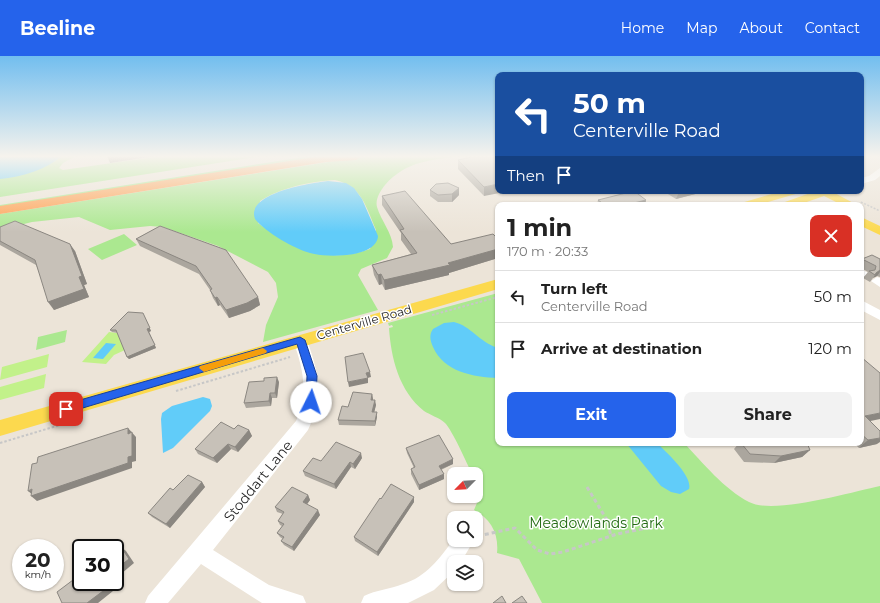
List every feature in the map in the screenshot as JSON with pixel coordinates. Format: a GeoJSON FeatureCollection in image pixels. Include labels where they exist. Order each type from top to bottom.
{"type":"FeatureCollection","features":[{"type":"Feature","properties":{"kind":"highway"},"geometry":{"type":"LineString","coordinates":[[0,201],[138,182]]}},
{"type":"Feature","properties":{"kind":"highway"},"geometry":{"type":"LineString","coordinates":[[0,210],[163,182]]}},
{"type":"Feature","properties":{"kind":"main road"},"geometry":{"type":"LineString","coordinates":[[756,202],[784,194]]}},
{"type":"Feature","properties":{"kind":"main road"},"geometry":{"type":"LineString","coordinates":[[795,202],[819,194]]}},
{"type":"Feature","properties":{"kind":"main road"},"geometry":{"type":"LineString","coordinates":[[825,194],[848,202]]}},
{"type":"Feature","properties":{"kind":"main road"},"geometry":{"type":"LineString","coordinates":[[864,210],[880,219]]}},
{"type":"Feature","properties":{"kind":"main road"},"geometry":{"type":"LineString","coordinates":[[864,222],[880,230]]}},
{"type":"Feature","properties":{"kind":"main road","name":"Centerville Road"},"geometry":{"type":"LineString","coordinates":[[0,428],[495,285]]}},
{"type":"Feature","properties":{"kind":"street"},"geometry":{"type":"LineString","coordinates":[[864,306],[880,316]]}},
{"type":"Feature","properties":{"kind":"street","name":"Stoddart Lane"},"geometry":{"type":"LineString","coordinates":[[155,603],[292,439],[305,419],[311,402],[313,382],[300,340]]}},
{"type":"Feature","properties":{"kind":"street"},"geometry":{"type":"LineString","coordinates":[[371,603],[405,594],[429,583],[442,570],[460,547]]}},
{"type":"Feature","properties":{"kind":"street"},"geometry":{"type":"LineString","coordinates":[[199,552],[265,594],[296,603]]}},
{"type":"Feature","properties":{"kind":"path"},"geometry":{"type":"LineString","coordinates":[[864,207],[880,211]]}},
{"type":"Feature","properties":{"kind":"path"},"geometry":{"type":"LineString","coordinates":[[174,391],[268,365],[291,356]]}},
{"type":"Feature","properties":{"kind":"path"},"geometry":{"type":"LineString","coordinates":[[587,487],[607,520],[611,536]]}},
{"type":"Feature","properties":{"kind":"path"},"geometry":{"type":"LineString","coordinates":[[483,535],[515,528],[537,550],[550,554],[563,552],[611,536],[652,527]]}},
{"type":"Feature","properties":{"kind":"green space"},"geometry":{"type":"Polygon","coordinates":[[[0,182],[99,182],[0,197],[0,182]]]}},
{"type":"Feature","properties":{"kind":"green space"},"geometry":{"type":"Polygon","coordinates":[[[149,182],[162,182],[0,207],[0,205],[149,182]]]}},
{"type":"Feature","properties":{"kind":"green space"},"geometry":{"type":"Polygon","coordinates":[[[205,182],[320,182],[286,189],[260,201],[258,223],[284,240],[311,251],[339,255],[354,254],[370,249],[376,230],[366,206],[357,192],[340,182],[388,182],[377,199],[377,207],[391,236],[393,247],[387,258],[361,269],[358,275],[378,310],[263,342],[266,325],[278,297],[276,283],[268,272],[218,246],[163,227],[150,226],[110,230],[79,217],[32,222],[0,230],[0,214],[205,182]]]}},
{"type":"Feature","properties":{"kind":"green space"},"geometry":{"type":"Polygon","coordinates":[[[124,234],[137,245],[102,260],[88,249],[124,234]]]}},
{"type":"Feature","properties":{"kind":"green space","name":"Meadowlands Park"},"geometry":{"type":"Polygon","coordinates":[[[495,294],[495,446],[687,446],[722,483],[740,497],[749,502],[760,505],[776,506],[813,501],[880,486],[880,603],[542,603],[519,559],[497,553],[497,540],[493,528],[483,516],[483,511],[474,510],[477,503],[483,503],[483,467],[469,467],[455,439],[445,423],[424,411],[415,403],[402,384],[394,362],[390,339],[389,328],[393,327],[392,325],[389,326],[388,323],[495,294]]]}},
{"type":"Feature","properties":{"kind":"green space"},"geometry":{"type":"Polygon","coordinates":[[[67,330],[65,342],[36,350],[38,337],[67,330]]]}},
{"type":"Feature","properties":{"kind":"green space"},"geometry":{"type":"Polygon","coordinates":[[[109,332],[126,334],[125,350],[114,355],[106,364],[82,362],[109,332]]]}},
{"type":"Feature","properties":{"kind":"green space"},"geometry":{"type":"Polygon","coordinates":[[[49,354],[47,367],[0,380],[2,367],[49,354]]]}},
{"type":"Feature","properties":{"kind":"green space"},"geometry":{"type":"Polygon","coordinates":[[[46,374],[44,388],[0,400],[0,387],[46,374]]]}},
{"type":"Feature","properties":{"kind":"water"},"geometry":{"type":"Polygon","coordinates":[[[333,182],[346,183],[354,188],[362,199],[378,236],[375,243],[369,249],[350,255],[317,255],[296,248],[266,229],[255,219],[255,210],[260,202],[269,196],[281,191],[308,184],[333,182]]]}},
{"type":"Feature","properties":{"kind":"water"},"geometry":{"type":"Polygon","coordinates":[[[454,322],[460,324],[495,347],[495,378],[460,372],[444,362],[433,347],[430,335],[433,329],[444,323],[454,322]]]}},
{"type":"Feature","properties":{"kind":"water"},"geometry":{"type":"Polygon","coordinates":[[[106,343],[116,344],[103,359],[93,358],[106,343]]]}},
{"type":"Feature","properties":{"kind":"water"},"geometry":{"type":"Polygon","coordinates":[[[203,397],[210,399],[212,406],[210,411],[173,448],[163,453],[162,413],[172,406],[203,397]]]}},
{"type":"Feature","properties":{"kind":"water"},"geometry":{"type":"Polygon","coordinates":[[[628,446],[660,446],[683,471],[689,484],[689,489],[680,494],[671,492],[661,486],[628,446]]]}},
{"type":"Feature","properties":{"kind":"building"},"geometry":{"type":"Polygon","coordinates":[[[479,182],[495,182],[495,185],[484,187],[479,182]]]}},
{"type":"Feature","properties":{"kind":"building"},"geometry":{"type":"Polygon","coordinates":[[[448,183],[459,188],[452,194],[438,195],[430,190],[436,184],[448,183]]]}},
{"type":"Feature","properties":{"kind":"building"},"geometry":{"type":"Polygon","coordinates":[[[405,191],[451,244],[493,234],[495,236],[495,250],[448,263],[450,265],[384,280],[381,274],[378,275],[372,265],[417,253],[400,230],[404,229],[382,196],[405,191]]]}},
{"type":"Feature","properties":{"kind":"building"},"geometry":{"type":"Polygon","coordinates":[[[622,194],[638,194],[646,200],[638,202],[601,202],[598,200],[622,194]]]}},
{"type":"Feature","properties":{"kind":"building"},"geometry":{"type":"Polygon","coordinates":[[[15,221],[70,244],[82,276],[79,277],[84,289],[48,302],[35,260],[0,241],[0,227],[15,221]]]}},
{"type":"Feature","properties":{"kind":"building"},"geometry":{"type":"Polygon","coordinates":[[[160,226],[226,250],[258,297],[247,303],[226,310],[217,297],[215,298],[210,290],[212,289],[196,266],[136,239],[160,226]]]}},
{"type":"Feature","properties":{"kind":"building"},"geometry":{"type":"Polygon","coordinates":[[[872,255],[880,259],[880,270],[875,275],[869,271],[875,270],[876,266],[864,260],[864,258],[872,255]]]}},
{"type":"Feature","properties":{"kind":"building"},"geometry":{"type":"Polygon","coordinates":[[[128,312],[143,313],[150,328],[147,329],[155,345],[127,357],[116,330],[110,330],[128,312]]]}},
{"type":"Feature","properties":{"kind":"building"},"geometry":{"type":"Polygon","coordinates":[[[363,353],[370,372],[366,373],[368,378],[348,382],[345,357],[363,353]]]}},
{"type":"Feature","properties":{"kind":"building"},"geometry":{"type":"Polygon","coordinates":[[[864,360],[880,373],[880,413],[865,416],[880,431],[880,438],[868,440],[864,437],[864,360]]]}},
{"type":"Feature","properties":{"kind":"building"},"geometry":{"type":"Polygon","coordinates":[[[277,377],[275,393],[270,393],[269,401],[244,403],[249,382],[264,381],[264,378],[277,377]]]}},
{"type":"Feature","properties":{"kind":"building"},"geometry":{"type":"Polygon","coordinates":[[[353,392],[372,394],[371,400],[375,400],[372,412],[377,412],[375,421],[338,420],[342,406],[348,407],[353,392]]]}},
{"type":"Feature","properties":{"kind":"building"},"geometry":{"type":"Polygon","coordinates":[[[221,422],[234,429],[238,425],[249,430],[235,447],[228,444],[213,458],[195,449],[221,422]]]}},
{"type":"Feature","properties":{"kind":"building"},"geometry":{"type":"Polygon","coordinates":[[[128,428],[128,434],[132,432],[132,456],[128,457],[128,463],[31,496],[32,489],[28,491],[32,464],[37,463],[38,457],[128,428]]]}},
{"type":"Feature","properties":{"kind":"building"},"geometry":{"type":"Polygon","coordinates":[[[439,435],[453,459],[439,466],[444,474],[419,485],[411,469],[415,467],[406,448],[439,435]]]}},
{"type":"Feature","properties":{"kind":"building"},"geometry":{"type":"Polygon","coordinates":[[[336,442],[361,453],[353,464],[350,462],[334,484],[303,471],[313,458],[321,461],[336,442]]]}},
{"type":"Feature","properties":{"kind":"building"},"geometry":{"type":"Polygon","coordinates":[[[743,446],[808,446],[810,450],[781,456],[750,454],[743,446]]]}},
{"type":"Feature","properties":{"kind":"building"},"geometry":{"type":"Polygon","coordinates":[[[188,475],[202,482],[166,524],[148,513],[170,488],[173,490],[188,475]]]}},
{"type":"Feature","properties":{"kind":"building"},"geometry":{"type":"Polygon","coordinates":[[[391,484],[414,497],[377,552],[354,537],[391,484]]]}},
{"type":"Feature","properties":{"kind":"building"},"geometry":{"type":"Polygon","coordinates":[[[292,487],[308,495],[303,502],[318,510],[292,547],[281,541],[284,537],[277,533],[284,524],[278,521],[284,512],[275,507],[292,487]]]}},
{"type":"Feature","properties":{"kind":"building"},"geometry":{"type":"Polygon","coordinates":[[[124,552],[129,559],[124,563],[124,552]]]}},
{"type":"Feature","properties":{"kind":"building"},"geometry":{"type":"Polygon","coordinates":[[[72,581],[72,591],[103,591],[87,603],[62,603],[57,592],[64,591],[64,587],[72,581]]]}},
{"type":"Feature","properties":{"kind":"building"},"geometry":{"type":"Polygon","coordinates":[[[502,596],[506,603],[493,603],[502,596]]]}},
{"type":"Feature","properties":{"kind":"building"},"geometry":{"type":"Polygon","coordinates":[[[522,596],[527,603],[512,603],[522,596]]]}},
{"type":"Feature","properties":{"kind":"slow traffic"},"geometry":{"type":"LineString","coordinates":[[204,368],[263,351]]}},
{"type":"Feature","properties":{"kind":"route"},"geometry":{"type":"LineString","coordinates":[[66,409],[300,340],[312,376],[313,388],[311,402]]}}]}
